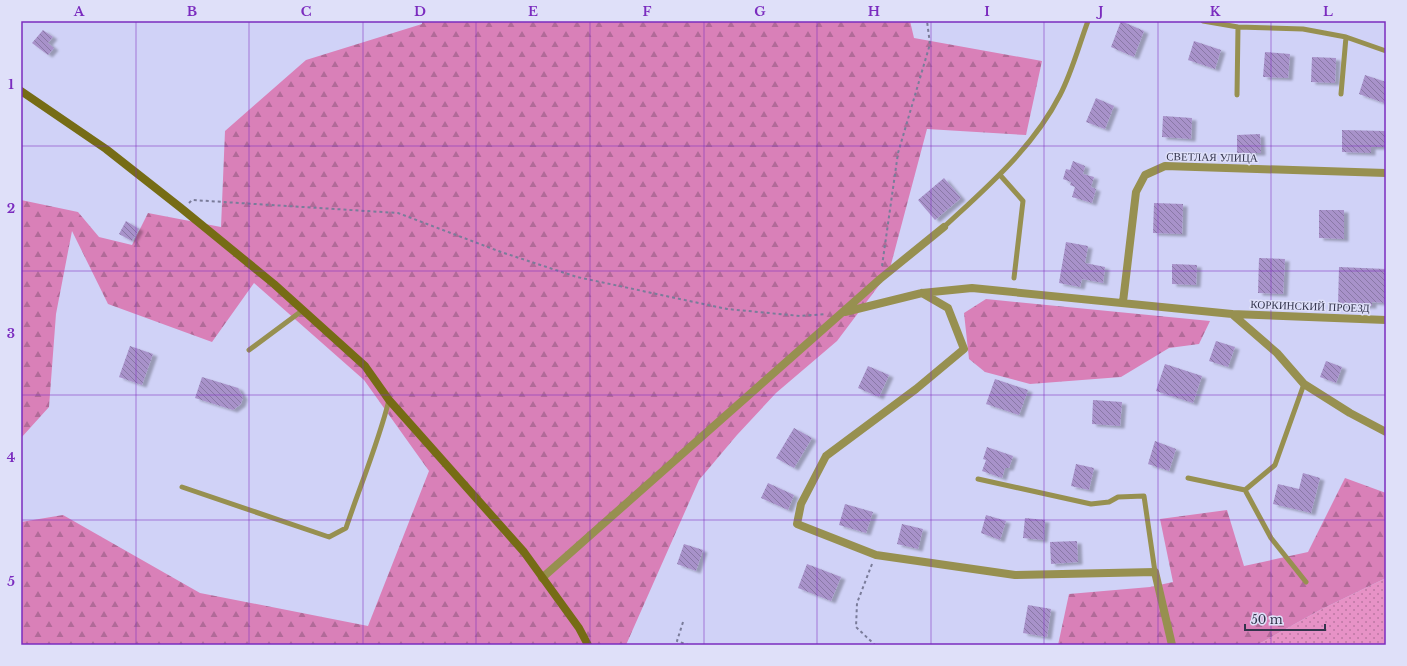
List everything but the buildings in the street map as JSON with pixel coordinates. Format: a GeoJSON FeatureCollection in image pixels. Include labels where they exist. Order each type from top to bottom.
{"type":"FeatureCollection","features":[{"type":"Feature","properties":{"kind":"street"},"geometry":{"type":"LineString","coordinates":[[21,91],[106,149],[181,208],[274,284],[365,366],[389,400],[524,552],[588,643]]}},
{"type":"Feature","properties":{"kind":"street","name":"СВЕТЛАЯ УЛИЦА"},"geometry":{"type":"LineString","coordinates":[[1123,302],[1136,192],[1145,175],[1165,166],[1386,173]]}},
{"type":"Feature","properties":{"kind":"street"},"geometry":{"type":"LineString","coordinates":[[542,578],[845,312],[880,279],[944,227]]}},
{"type":"Feature","properties":{"kind":"street","name":"КОРКИНСКИЙ ПРОЕЗД"},"geometry":{"type":"LineString","coordinates":[[845,312],[922,293],[972,288],[1232,314],[1386,320]]}},
{"type":"Feature","properties":{"kind":"street"},"geometry":{"type":"LineString","coordinates":[[922,293],[948,308],[964,349],[916,389],[826,456],[801,504],[797,524],[876,555],[1015,575],[1155,572],[1172,645]]}},
{"type":"Feature","properties":{"kind":"street"},"geometry":{"type":"LineString","coordinates":[[1232,314],[1277,354],[1304,384],[1350,413],[1386,432]]}},
{"type":"Feature","properties":{"kind":"lane"},"geometry":{"type":"LineString","coordinates":[[944,227],[1000,175],[1039,130],[1060,94],[1088,21]]}},
{"type":"Feature","properties":{"kind":"lane"},"geometry":{"type":"LineString","coordinates":[[1203,21],[1238,26],[1303,28],[1346,37],[1386,51]]}},
{"type":"Feature","properties":{"kind":"lane"},"geometry":{"type":"LineString","coordinates":[[1237,95],[1238,26]]}},
{"type":"Feature","properties":{"kind":"lane"},"geometry":{"type":"LineString","coordinates":[[1341,94],[1346,37]]}},
{"type":"Feature","properties":{"kind":"lane"},"geometry":{"type":"LineString","coordinates":[[1000,175],[1023,201],[1014,278]]}},
{"type":"Feature","properties":{"kind":"lane"},"geometry":{"type":"LineString","coordinates":[[249,350],[303,310]]}},
{"type":"Feature","properties":{"kind":"lane"},"geometry":{"type":"LineString","coordinates":[[1245,490],[1275,465],[1304,384]]}},
{"type":"Feature","properties":{"kind":"lane"},"geometry":{"type":"LineString","coordinates":[[182,487],[328,537],[346,528],[382,425],[389,400]]}},
{"type":"Feature","properties":{"kind":"lane"},"geometry":{"type":"LineString","coordinates":[[1188,478],[1245,490],[1271,538],[1306,582]]}},
{"type":"Feature","properties":{"kind":"lane"},"geometry":{"type":"LineString","coordinates":[[978,479],[1092,504],[1109,502],[1118,497],[1144,496],[1155,572]]}},
{"type":"Feature","properties":{"kind":"path"},"geometry":{"type":"LineString","coordinates":[[880,279],[898,153],[930,44],[927,21]]}},
{"type":"Feature","properties":{"kind":"path"},"geometry":{"type":"LineString","coordinates":[[181,208],[192,200],[398,213],[501,252],[585,279],[727,309],[800,316],[845,312]]}},
{"type":"Feature","properties":{"kind":"path"},"geometry":{"type":"LineString","coordinates":[[875,645],[856,627],[857,602],[876,555]]}},
{"type":"Feature","properties":{"kind":"path"},"geometry":{"type":"LineString","coordinates":[[683,622],[677,641],[688,645]]}},
{"type":"Feature","properties":{"kind":"shaded area"},"geometry":{"type":"Polygon","coordinates":[[[1386,578],[1386,645],[1257,645],[1320,610],[1386,578]]]}},
{"type":"Feature","properties":{"kind":"green space"},"geometry":{"type":"Polygon","coordinates":[[[422,21],[910,21],[914,38],[1042,61],[1026,135],[927,129],[889,272],[837,341],[776,393],[737,435],[699,480],[626,645],[21,645],[21,522],[63,515],[200,593],[368,626],[429,471],[364,380],[254,283],[212,342],[108,304],[72,231],[56,314],[49,407],[21,438],[21,200],[78,212],[99,237],[132,245],[148,213],[221,227],[225,131],[306,60],[422,24],[422,21]]]}},
{"type":"Feature","properties":{"kind":"green space"},"geometry":{"type":"Polygon","coordinates":[[[986,299],[1210,321],[1199,344],[1169,348],[1121,377],[1030,384],[985,372],[969,359],[964,313],[986,299]]]}},
{"type":"Feature","properties":{"kind":"green space"},"geometry":{"type":"Polygon","coordinates":[[[1345,478],[1386,493],[1386,578],[1320,610],[1257,645],[1058,645],[1069,594],[1150,587],[1173,582],[1160,519],[1227,510],[1244,566],[1308,552],[1345,478]]]}}]}
